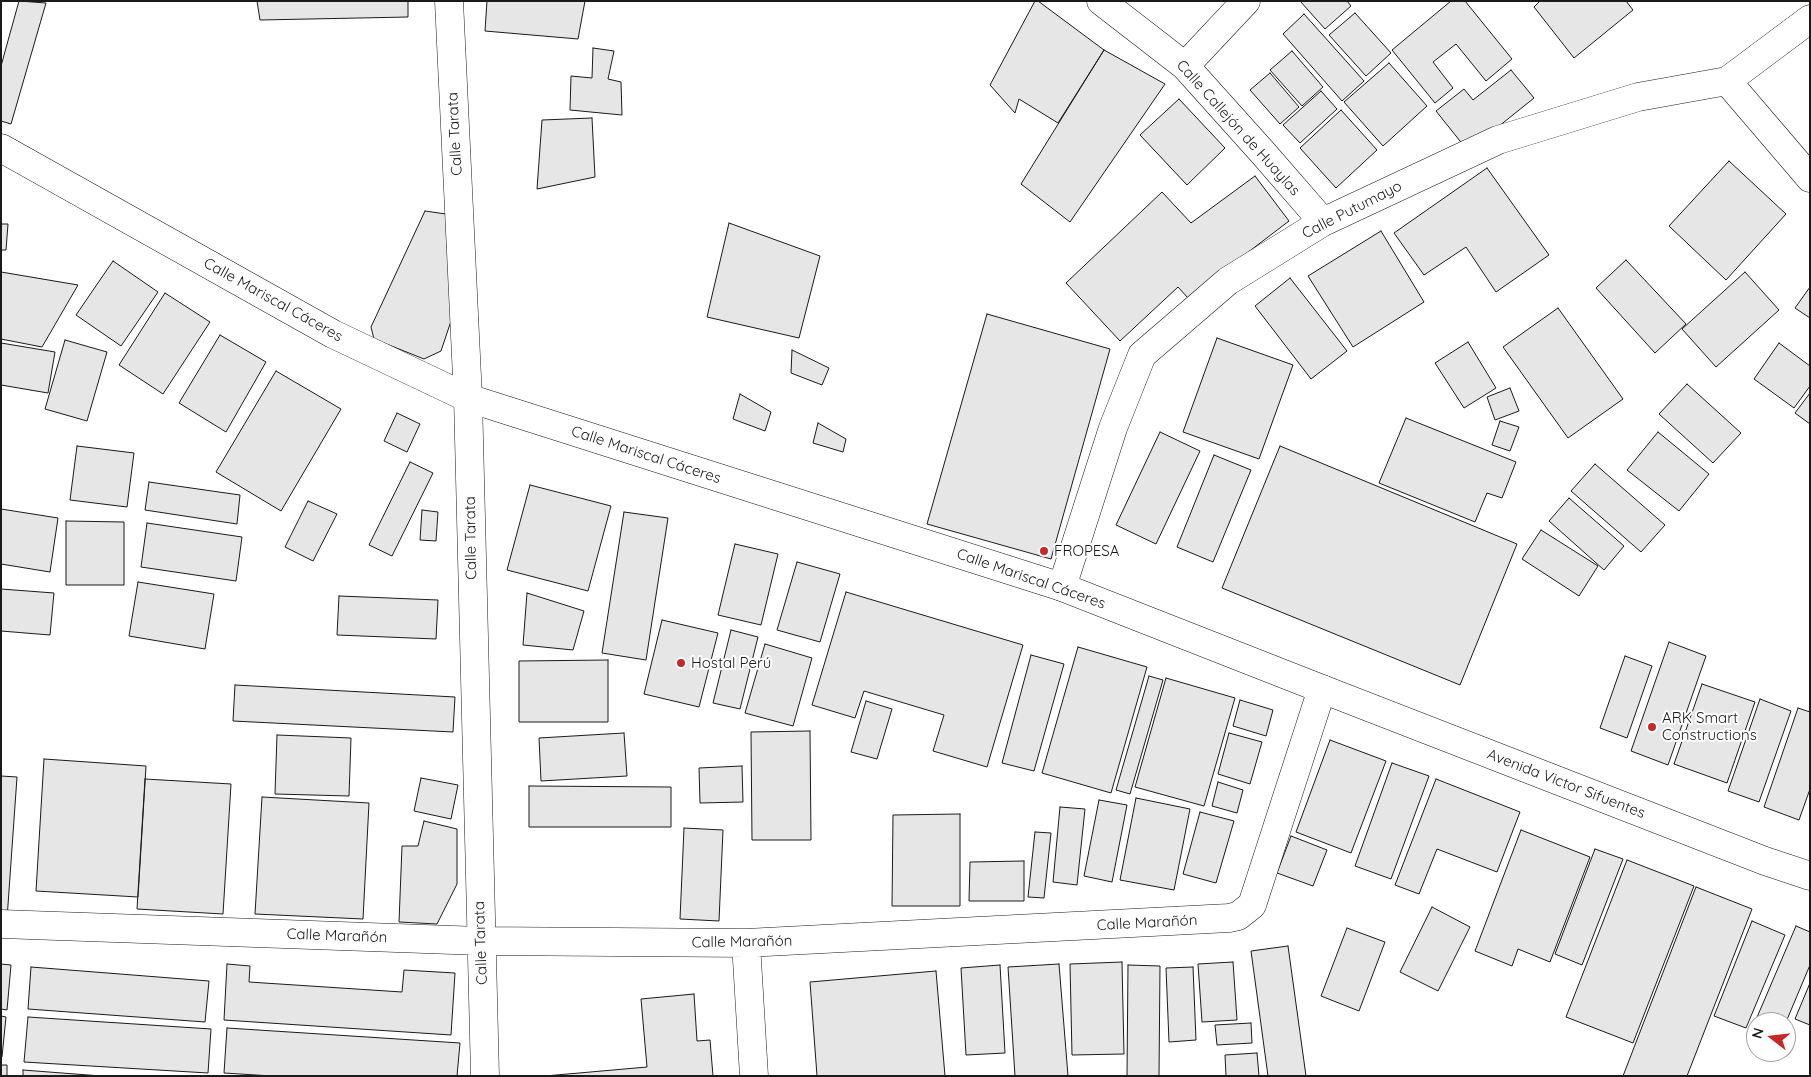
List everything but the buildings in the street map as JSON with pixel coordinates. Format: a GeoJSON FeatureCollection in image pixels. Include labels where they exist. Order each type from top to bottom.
{"type":"FeatureCollection","features":[{"type":"Feature","properties":{"kind":"main road","name":"Calle Tarata"},"geometry":{"type":"LineString","coordinates":[[449,1],[468,398],[485,1076]]}},
{"type":"Feature","properties":{"kind":"main road","name":"Calle Callejón de Huaylas"},"geometry":{"type":"LineString","coordinates":[[1101,1],[1185,66],[1323,222]]}},
{"type":"Feature","properties":{"kind":"main road"},"geometry":{"type":"LineString","coordinates":[[1185,66],[1246,1]]}},
{"type":"Feature","properties":{"kind":"main road","name":"Calle Putumayo"},"geometry":{"type":"LineString","coordinates":[[1062,587],[1113,428],[1142,355],[1228,281],[1323,222],[1498,140],[1638,97],[1727,81],[1810,19]]}},
{"type":"Feature","properties":{"kind":"main road"},"geometry":{"type":"LineString","coordinates":[[1727,81],[1810,178]]}},
{"type":"Feature","properties":{"kind":"main road","name":"Calle Mariscal Cáceres"},"geometry":{"type":"LineString","coordinates":[[1,148],[333,334],[468,398],[1062,587],[1322,689]]}},
{"type":"Feature","properties":{"kind":"main road","name":"Calle Marañón"},"geometry":{"type":"LineString","coordinates":[[1,924],[481,941],[746,943],[1229,918],[1246,912],[1252,905],[1322,689]]}},
{"type":"Feature","properties":{"kind":"main road","name":"Avenida Victor Sifuentes"},"geometry":{"type":"LineString","coordinates":[[1322,689],[1766,861],[1810,876]]}},
{"type":"Feature","properties":{"kind":"main road"},"geometry":{"type":"LineString","coordinates":[[746,943],[754,1076]]}},
{"type":"Feature","properties":{"kind":"place","name":"FROPESA"},"geometry":{"type":"Point","coordinates":[1044,551]}},
{"type":"Feature","properties":{"kind":"place","name":"Hostal Perú"},"geometry":{"type":"Point","coordinates":[681,663]}},
{"type":"Feature","properties":{"kind":"place","name":"ARK Smart Constructions"},"geometry":{"type":"Point","coordinates":[1652,727]}}]}
